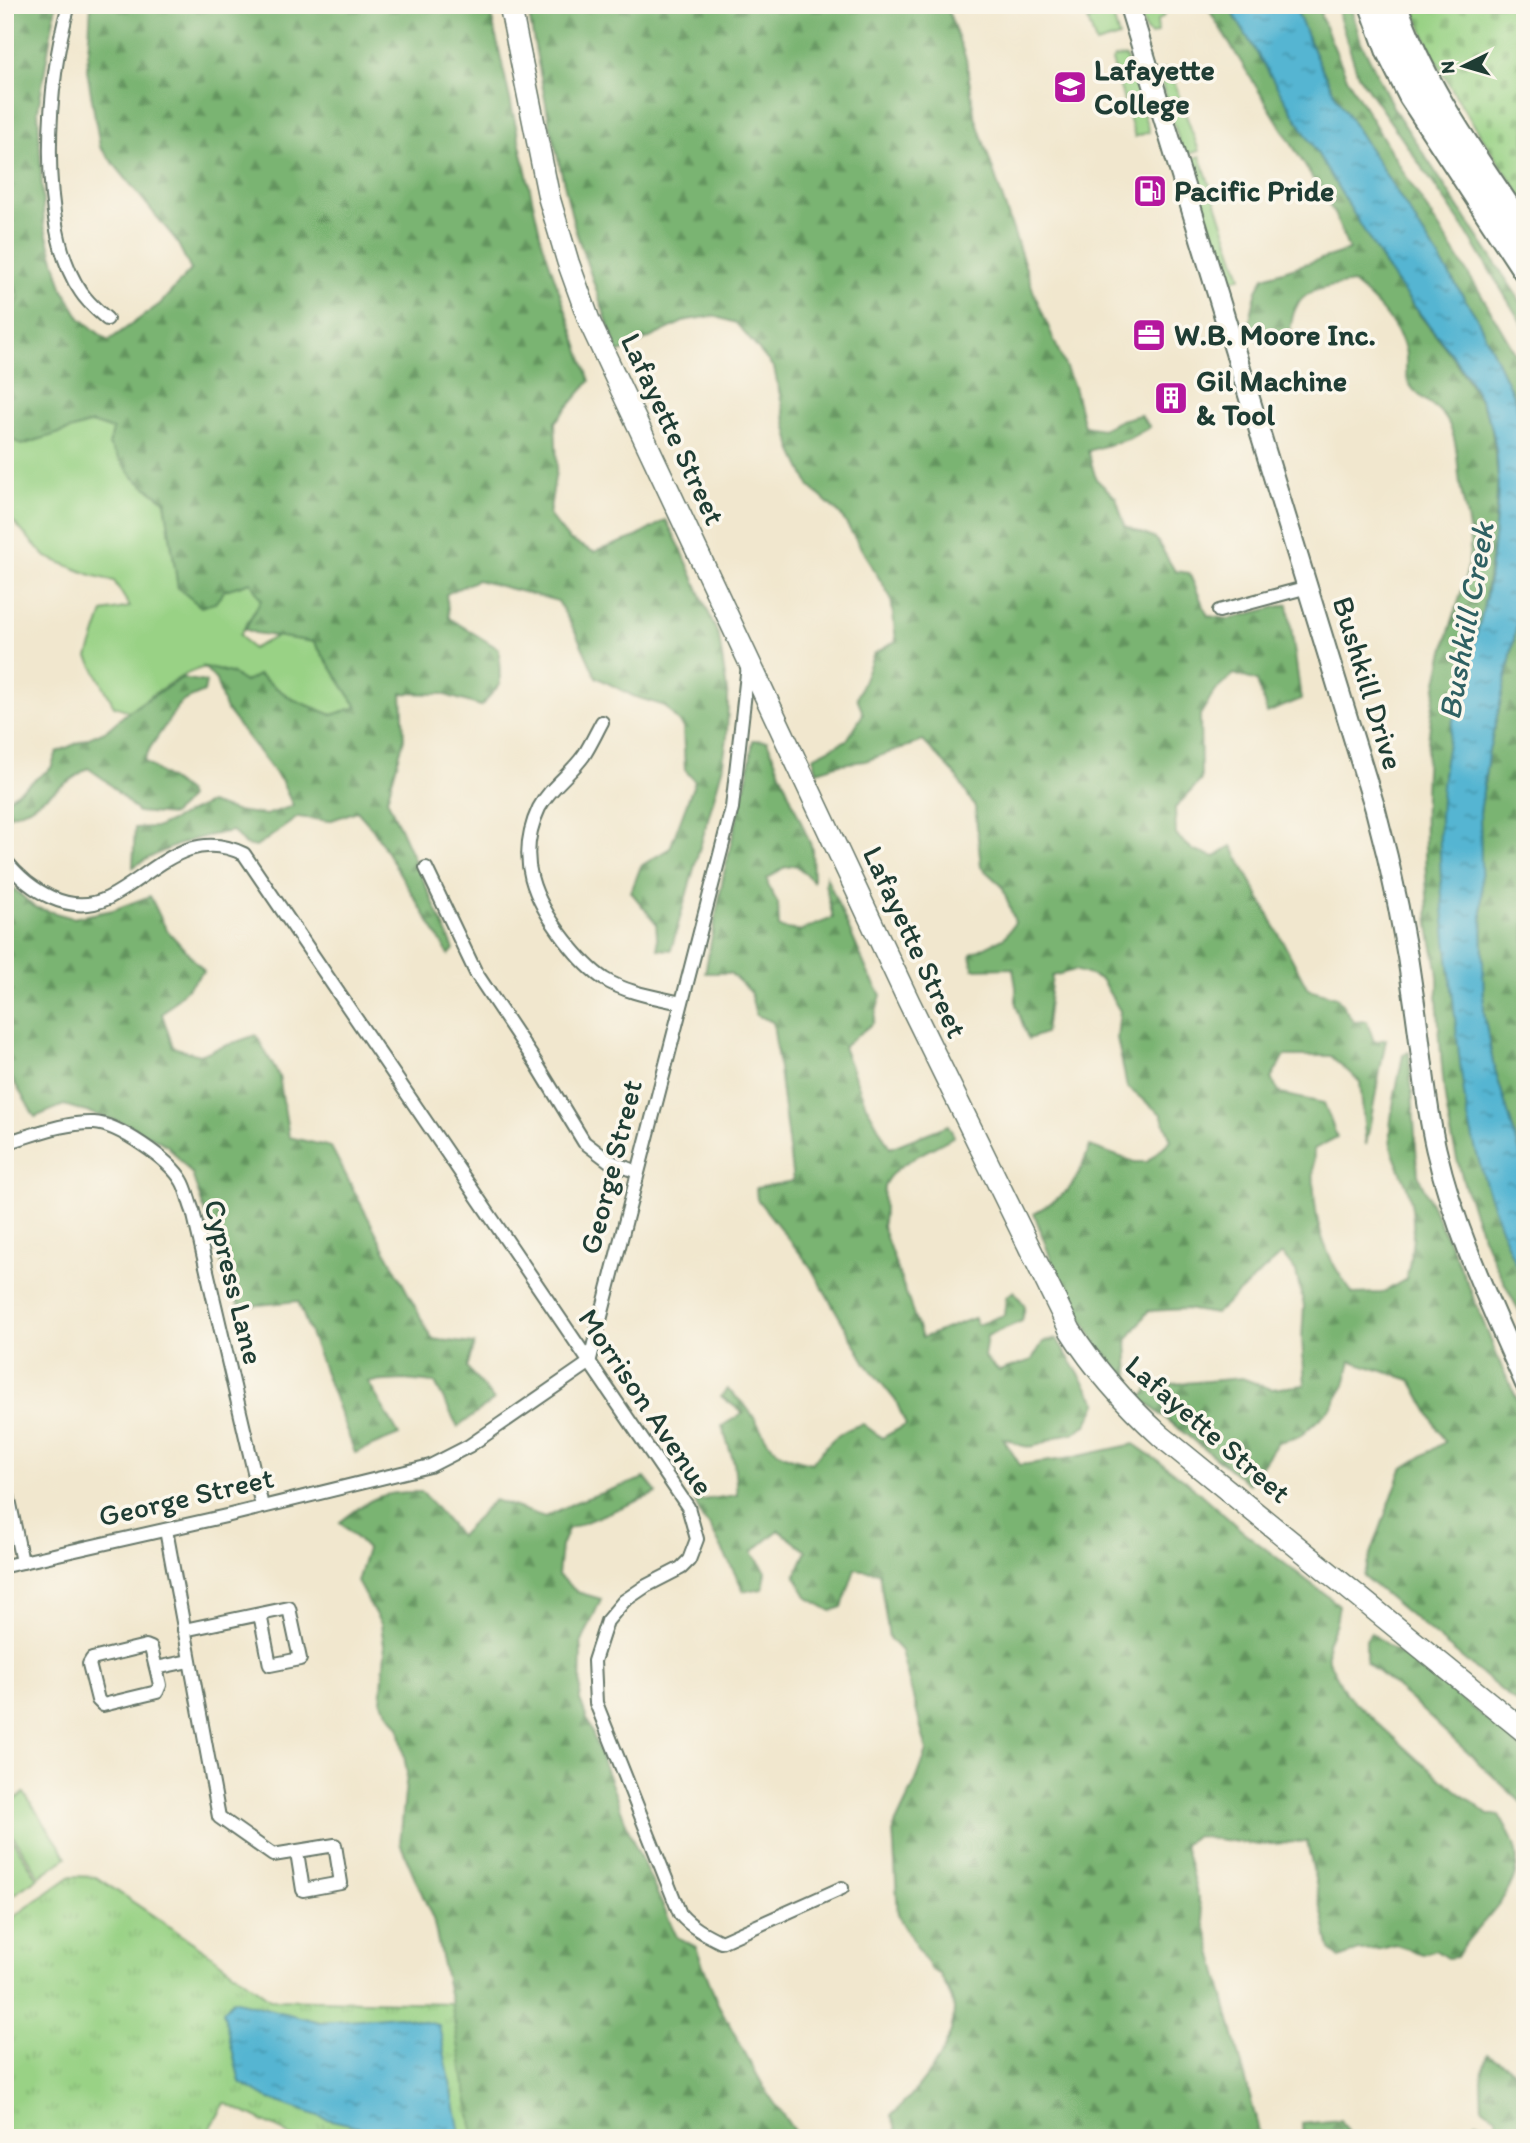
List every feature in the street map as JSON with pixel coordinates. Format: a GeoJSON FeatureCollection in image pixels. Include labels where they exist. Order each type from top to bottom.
{"type":"FeatureCollection","features":[{"type":"Feature","properties":{"kind":"highway"},"geometry":{"type":"LineString","coordinates":[[1372,5],[1389,52],[1411,96],[1525,270]]}},
{"type":"Feature","properties":{"kind":"highway"},"geometry":{"type":"LineString","coordinates":[[1395,5],[1409,43],[1430,85],[1525,233]]}},
{"type":"Feature","properties":{"kind":"main road","name":"Lafayette Street"},"geometry":{"type":"LineString","coordinates":[[510,5],[532,122],[550,198],[568,262],[590,323],[909,1002],[1058,1307],[1085,1354],[1117,1394],[1161,1436],[1525,1732]]}},
{"type":"Feature","properties":{"kind":"street"},"geometry":{"type":"LineString","coordinates":[[69,5],[61,31],[49,143],[54,214],[64,256],[75,283],[90,304],[107,319]]}},
{"type":"Feature","properties":{"kind":"street","name":"Bushkill Drive"},"geometry":{"type":"LineString","coordinates":[[1129,5],[1364,770],[1390,864],[1414,997],[1436,1152],[1458,1227],[1525,1383]]}},
{"type":"Feature","properties":{"kind":"street"},"geometry":{"type":"LineString","coordinates":[[1219,611],[1308,587]]}},
{"type":"Feature","properties":{"kind":"street","name":"George Street"},"geometry":{"type":"LineString","coordinates":[[5,1566],[430,1466],[469,1446],[589,1363],[732,808],[748,659]]}},
{"type":"Feature","properties":{"kind":"street"},"geometry":{"type":"LineString","coordinates":[[602,722],[583,755],[540,806],[529,834],[528,868],[538,900],[580,960],[604,979],[628,990],[681,1003]]}},
{"type":"Feature","properties":{"kind":"street","name":"Morrison Avenue"},"geometry":{"type":"LineString","coordinates":[[7,862],[31,887],[71,904],[107,899],[168,858],[194,847],[229,846],[244,853],[688,1507],[697,1539],[689,1560],[681,1568],[624,1601],[607,1621],[594,1661],[596,1703],[680,1914],[702,1933],[721,1942],[842,1888]]}},
{"type":"Feature","properties":{"kind":"street"},"geometry":{"type":"LineString","coordinates":[[426,868],[476,973],[584,1142],[609,1161],[637,1172]]}},
{"type":"Feature","properties":{"kind":"street","name":"Cypress Lane"},"geometry":{"type":"LineString","coordinates":[[5,1143],[61,1126],[96,1123],[123,1134],[159,1155],[182,1181],[192,1211],[262,1506]]}},
{"type":"Feature","properties":{"kind":"street"},"geometry":{"type":"LineString","coordinates":[[5,1480],[22,1562]]}},
{"type":"Feature","properties":{"kind":"street"},"geometry":{"type":"LineString","coordinates":[[166,1530],[219,1817],[273,1855],[335,1845],[341,1883],[303,1890],[297,1852]]}},
{"type":"Feature","properties":{"kind":"street"},"geometry":{"type":"LineString","coordinates":[[184,1630],[260,1614],[289,1608],[300,1659],[270,1665],[260,1614]]}},
{"type":"Feature","properties":{"kind":"street"},"geometry":{"type":"LineString","coordinates":[[146,1646],[151,1648],[156,1668],[160,1685],[157,1692],[103,1705],[98,1700],[89,1664],[92,1659],[146,1646]]}},
{"type":"Feature","properties":{"kind":"street"},"geometry":{"type":"LineString","coordinates":[[156,1668],[189,1661]]}},
{"type":"Feature","properties":{"kind":"green space"},"geometry":{"type":"Polygon","coordinates":[[[5,5],[56,5],[38,110],[44,225],[62,287],[80,318],[108,341],[160,304],[191,270],[176,240],[100,147],[87,70],[91,5],[489,5],[541,238],[590,381],[555,422],[557,465],[549,515],[569,540],[594,552],[636,537],[666,520],[719,637],[728,698],[727,738],[722,769],[671,950],[658,949],[656,923],[631,892],[641,866],[670,848],[695,781],[685,770],[683,727],[665,706],[633,696],[596,677],[558,601],[477,580],[446,594],[449,618],[499,649],[500,684],[481,706],[442,694],[402,693],[404,739],[387,799],[454,949],[449,955],[373,829],[357,811],[329,821],[298,817],[256,847],[245,845],[233,831],[207,836],[157,854],[133,867],[135,828],[158,827],[209,803],[235,811],[266,815],[293,806],[282,782],[225,708],[216,680],[204,667],[231,673],[245,682],[258,675],[292,699],[332,715],[357,707],[314,642],[245,629],[261,600],[251,582],[225,590],[215,603],[201,607],[178,588],[165,501],[134,478],[109,445],[113,430],[92,423],[21,445],[5,434],[5,320],[19,299],[7,259],[5,238],[5,5]]]}},
{"type":"Feature","properties":{"kind":"green space"},"geometry":{"type":"Polygon","coordinates":[[[527,5],[946,5],[966,59],[974,113],[1034,293],[1074,387],[1084,426],[1102,429],[1140,415],[1150,427],[1128,439],[1088,451],[1096,479],[1116,498],[1125,526],[1156,539],[1175,571],[1189,573],[1208,616],[1229,619],[1288,604],[1301,699],[1267,713],[1257,681],[1234,674],[1214,692],[1200,715],[1201,780],[1175,808],[1176,835],[1194,851],[1215,857],[1232,846],[1308,989],[1337,997],[1354,1022],[1367,1021],[1374,1042],[1386,1039],[1366,1145],[1360,1082],[1331,1056],[1284,1056],[1271,1079],[1281,1094],[1324,1103],[1337,1137],[1314,1149],[1314,1190],[1324,1243],[1331,1260],[1353,1294],[1382,1293],[1406,1279],[1409,1267],[1413,1233],[1412,1210],[1407,1187],[1392,1149],[1390,1126],[1403,1054],[1409,1052],[1418,1175],[1525,1415],[1525,1710],[1363,1576],[1402,1469],[1445,1442],[1411,1380],[1351,1361],[1345,1385],[1331,1408],[1299,1437],[1278,1442],[1249,1484],[1141,1399],[1151,1386],[1242,1378],[1271,1389],[1305,1385],[1302,1338],[1304,1306],[1296,1272],[1282,1254],[1215,1314],[1186,1309],[1148,1311],[1127,1341],[1129,1378],[1100,1352],[1052,1262],[1034,1213],[1056,1200],[1070,1187],[1090,1146],[1134,1162],[1147,1162],[1171,1140],[1161,1114],[1127,1087],[1117,1038],[1120,1011],[1101,979],[1075,970],[1052,976],[1045,1033],[1028,1039],[1016,1005],[1013,968],[973,969],[971,954],[1005,937],[1015,922],[1002,886],[981,867],[975,807],[954,773],[923,741],[865,761],[840,764],[817,771],[813,757],[847,740],[863,714],[857,697],[874,654],[896,641],[891,598],[841,515],[810,487],[792,449],[774,368],[736,323],[714,316],[687,320],[618,353],[575,229],[550,125],[527,5]]]}},
{"type":"Feature","properties":{"kind":"green space"},"geometry":{"type":"Polygon","coordinates":[[[1137,5],[1175,5],[1166,9],[1164,16],[1157,21],[1158,32],[1151,35],[1146,31],[1137,5]]]}},
{"type":"Feature","properties":{"kind":"green space"},"geometry":{"type":"Polygon","coordinates":[[[1198,5],[1228,5],[1386,267],[1452,356],[1491,424],[1498,477],[1494,539],[1483,610],[1448,745],[1443,776],[1443,891],[1449,964],[1468,1115],[1477,1154],[1525,1285],[1525,1321],[1498,1270],[1475,1217],[1451,1133],[1444,1092],[1438,979],[1429,924],[1425,789],[1429,737],[1439,671],[1464,582],[1470,546],[1454,437],[1444,416],[1410,385],[1405,349],[1391,321],[1377,304],[1353,283],[1306,295],[1294,310],[1290,338],[1284,342],[1263,346],[1248,328],[1257,290],[1264,277],[1349,250],[1334,213],[1209,10],[1198,5]]]}},
{"type":"Feature","properties":{"kind":"green space"},"geometry":{"type":"Polygon","coordinates":[[[1294,5],[1320,5],[1321,17],[1348,80],[1525,370],[1525,443],[1515,399],[1477,318],[1337,98],[1294,5]]]}},
{"type":"Feature","properties":{"kind":"green space"},"geometry":{"type":"Polygon","coordinates":[[[1338,5],[1350,5],[1361,42],[1394,109],[1525,308],[1525,329],[1464,228],[1358,75],[1338,5]]]}},
{"type":"Feature","properties":{"kind":"green space"},"geometry":{"type":"Polygon","coordinates":[[[1413,5],[1525,5],[1525,201],[1448,82],[1413,5]]]}},
{"type":"Feature","properties":{"kind":"green space"},"geometry":{"type":"Polygon","coordinates":[[[1112,13],[1119,37],[1096,44],[1088,20],[1112,13]]]}},
{"type":"Feature","properties":{"kind":"green space"},"geometry":{"type":"Polygon","coordinates":[[[1126,57],[1149,132],[1135,137],[1112,61],[1114,58],[1126,57]]]}},
{"type":"Feature","properties":{"kind":"green space"},"geometry":{"type":"Polygon","coordinates":[[[1163,69],[1170,71],[1172,75],[1199,151],[1183,155],[1159,74],[1163,69]]]}},
{"type":"Feature","properties":{"kind":"green space"},"geometry":{"type":"Polygon","coordinates":[[[1200,156],[1241,277],[1222,284],[1185,161],[1200,156]]]}},
{"type":"Feature","properties":{"kind":"green space"},"geometry":{"type":"Polygon","coordinates":[[[5,238],[7,259],[19,299],[5,320],[5,238]]]}},
{"type":"Feature","properties":{"kind":"green space"},"geometry":{"type":"Polygon","coordinates":[[[92,423],[113,430],[134,478],[165,501],[178,588],[215,603],[225,590],[251,582],[261,600],[240,635],[252,649],[277,636],[314,642],[357,707],[332,715],[292,699],[259,675],[245,682],[225,671],[207,667],[184,675],[129,711],[114,706],[88,657],[103,612],[130,607],[114,581],[46,557],[8,516],[5,503],[5,434],[22,445],[92,423]]]}},
{"type":"Feature","properties":{"kind":"green space"},"geometry":{"type":"Polygon","coordinates":[[[1525,581],[1525,1169],[1493,1063],[1484,1014],[1480,813],[1488,755],[1525,581]]]}},
{"type":"Feature","properties":{"kind":"green space"},"geometry":{"type":"Polygon","coordinates":[[[182,678],[206,682],[204,692],[181,702],[144,761],[186,791],[189,797],[172,815],[138,812],[105,780],[88,768],[29,808],[5,817],[5,801],[51,768],[57,752],[107,730],[129,711],[182,678]]]}},
{"type":"Feature","properties":{"kind":"green space"},"geometry":{"type":"Polygon","coordinates":[[[753,740],[767,741],[812,848],[813,881],[796,865],[783,868],[767,879],[778,903],[779,928],[800,931],[833,918],[825,884],[826,876],[869,975],[881,995],[873,1023],[843,1047],[866,1105],[890,1148],[948,1125],[954,1136],[904,1164],[888,1179],[884,1187],[882,1226],[922,1338],[974,1318],[977,1325],[1004,1315],[1006,1297],[1014,1291],[1025,1306],[1022,1321],[987,1336],[984,1357],[999,1371],[1032,1360],[1043,1342],[1057,1339],[1097,1403],[1087,1424],[1073,1434],[1030,1447],[1003,1438],[1020,1465],[1065,1459],[1134,1444],[1185,1480],[1241,1530],[1339,1605],[1336,1623],[1327,1643],[1328,1660],[1346,1694],[1418,1760],[1488,1815],[1499,1815],[1514,1844],[1517,1861],[1508,1891],[1456,1957],[1447,1958],[1435,1950],[1423,1954],[1396,1945],[1358,1950],[1340,1958],[1330,1950],[1307,1841],[1260,1845],[1195,1836],[1184,1844],[1259,2131],[1265,2138],[889,2138],[897,2129],[891,2116],[923,2081],[941,2054],[952,2025],[954,2005],[940,1974],[931,1970],[898,1916],[893,1829],[927,1751],[901,1651],[889,1638],[879,1572],[855,1569],[842,1607],[831,1611],[808,1598],[795,1576],[806,1551],[779,1530],[752,1552],[766,1572],[763,1589],[744,1591],[695,1501],[737,1495],[734,1463],[722,1426],[743,1413],[721,1396],[727,1389],[749,1410],[773,1447],[787,1456],[812,1463],[823,1449],[846,1430],[863,1424],[882,1438],[906,1425],[896,1401],[867,1365],[810,1266],[757,1199],[756,1188],[793,1181],[773,1022],[756,1015],[750,991],[730,973],[705,973],[753,740]]]}},
{"type":"Feature","properties":{"kind":"green space"},"geometry":{"type":"Polygon","coordinates":[[[5,880],[34,907],[73,918],[113,910],[150,896],[166,929],[204,971],[162,1014],[173,1047],[199,1055],[256,1035],[279,1076],[289,1137],[331,1147],[432,1339],[474,1344],[467,1368],[494,1400],[458,1427],[435,1383],[404,1380],[368,1382],[399,1435],[355,1453],[298,1301],[239,1307],[225,1274],[192,1174],[167,1145],[127,1124],[64,1105],[35,1117],[5,1067],[5,880]]]}},
{"type":"Feature","properties":{"kind":"green space"},"geometry":{"type":"Polygon","coordinates":[[[645,1478],[657,1493],[568,1529],[561,1546],[558,1575],[577,1592],[601,1599],[581,1644],[580,1700],[632,1839],[677,1937],[696,1947],[717,2002],[766,2091],[799,2138],[474,2138],[451,2003],[433,1919],[400,1843],[407,1773],[399,1727],[381,1702],[385,1652],[381,1624],[357,1582],[367,1549],[340,1522],[386,1494],[422,1492],[460,1536],[494,1500],[545,1517],[576,1502],[645,1478]]]}},
{"type":"Feature","properties":{"kind":"green space"},"geometry":{"type":"Polygon","coordinates":[[[1371,1633],[1472,1707],[1525,1752],[1525,1806],[1409,1698],[1366,1662],[1366,1640],[1371,1633]]]}},
{"type":"Feature","properties":{"kind":"green space"},"geometry":{"type":"Polygon","coordinates":[[[24,1793],[67,1857],[40,1876],[5,1824],[5,1806],[24,1793]]]}},
{"type":"Feature","properties":{"kind":"green space"},"geometry":{"type":"Polygon","coordinates":[[[5,1829],[38,1878],[11,1896],[5,1887],[5,1829]]]}},
{"type":"Feature","properties":{"kind":"green space"},"geometry":{"type":"Polygon","coordinates":[[[71,1876],[96,1877],[210,1954],[270,1999],[451,2003],[474,2138],[350,2138],[341,2133],[339,2138],[292,2138],[225,2103],[205,2138],[5,2138],[5,1923],[71,1876]]]}},
{"type":"Feature","properties":{"kind":"green space"},"geometry":{"type":"Polygon","coordinates":[[[1487,2054],[1513,2070],[1525,2091],[1525,2138],[1461,2138],[1459,2134],[1476,2121],[1497,2132],[1496,2116],[1482,2107],[1481,2079],[1487,2054]]]}},
{"type":"Feature","properties":{"kind":"green space"},"geometry":{"type":"Polygon","coordinates":[[[1341,2120],[1352,2138],[1303,2138],[1302,2124],[1341,2120]]]}},
{"type":"Feature","properties":{"kind":"water"},"geometry":{"type":"Polygon","coordinates":[[[1228,5],[1294,5],[1337,98],[1477,318],[1515,399],[1524,434],[1525,581],[1488,755],[1480,813],[1484,1014],[1493,1063],[1525,1169],[1525,1285],[1492,1203],[1468,1118],[1441,883],[1441,802],[1446,755],[1482,614],[1491,566],[1498,482],[1493,434],[1481,401],[1470,381],[1386,267],[1228,5]]]}},
{"type":"Feature","properties":{"kind":"water"},"geometry":{"type":"Polygon","coordinates":[[[233,2000],[320,2022],[399,2016],[439,2025],[461,2138],[381,2138],[357,2126],[327,2119],[267,2098],[240,2082],[223,2011],[233,2000]]]}},
{"type":"Feature","properties":{"kind":"place","name":"Lafayette College"},"geometry":{"type":"Point","coordinates":[1070,87]}},
{"type":"Feature","properties":{"kind":"place","name":"Pacific Pride"},"geometry":{"type":"Point","coordinates":[1150,191]}},
{"type":"Feature","properties":{"kind":"place","name":"W.B. Moore Inc."},"geometry":{"type":"Point","coordinates":[1149,335]}},
{"type":"Feature","properties":{"kind":"place","name":"Gil Machine & Tool"},"geometry":{"type":"Point","coordinates":[1171,398]}},
{"type":"Feature","properties":{"kind":"water label","name":"Bushkill Creek"},"geometry":{"type":"Point","coordinates":[1466,621]}}]}
